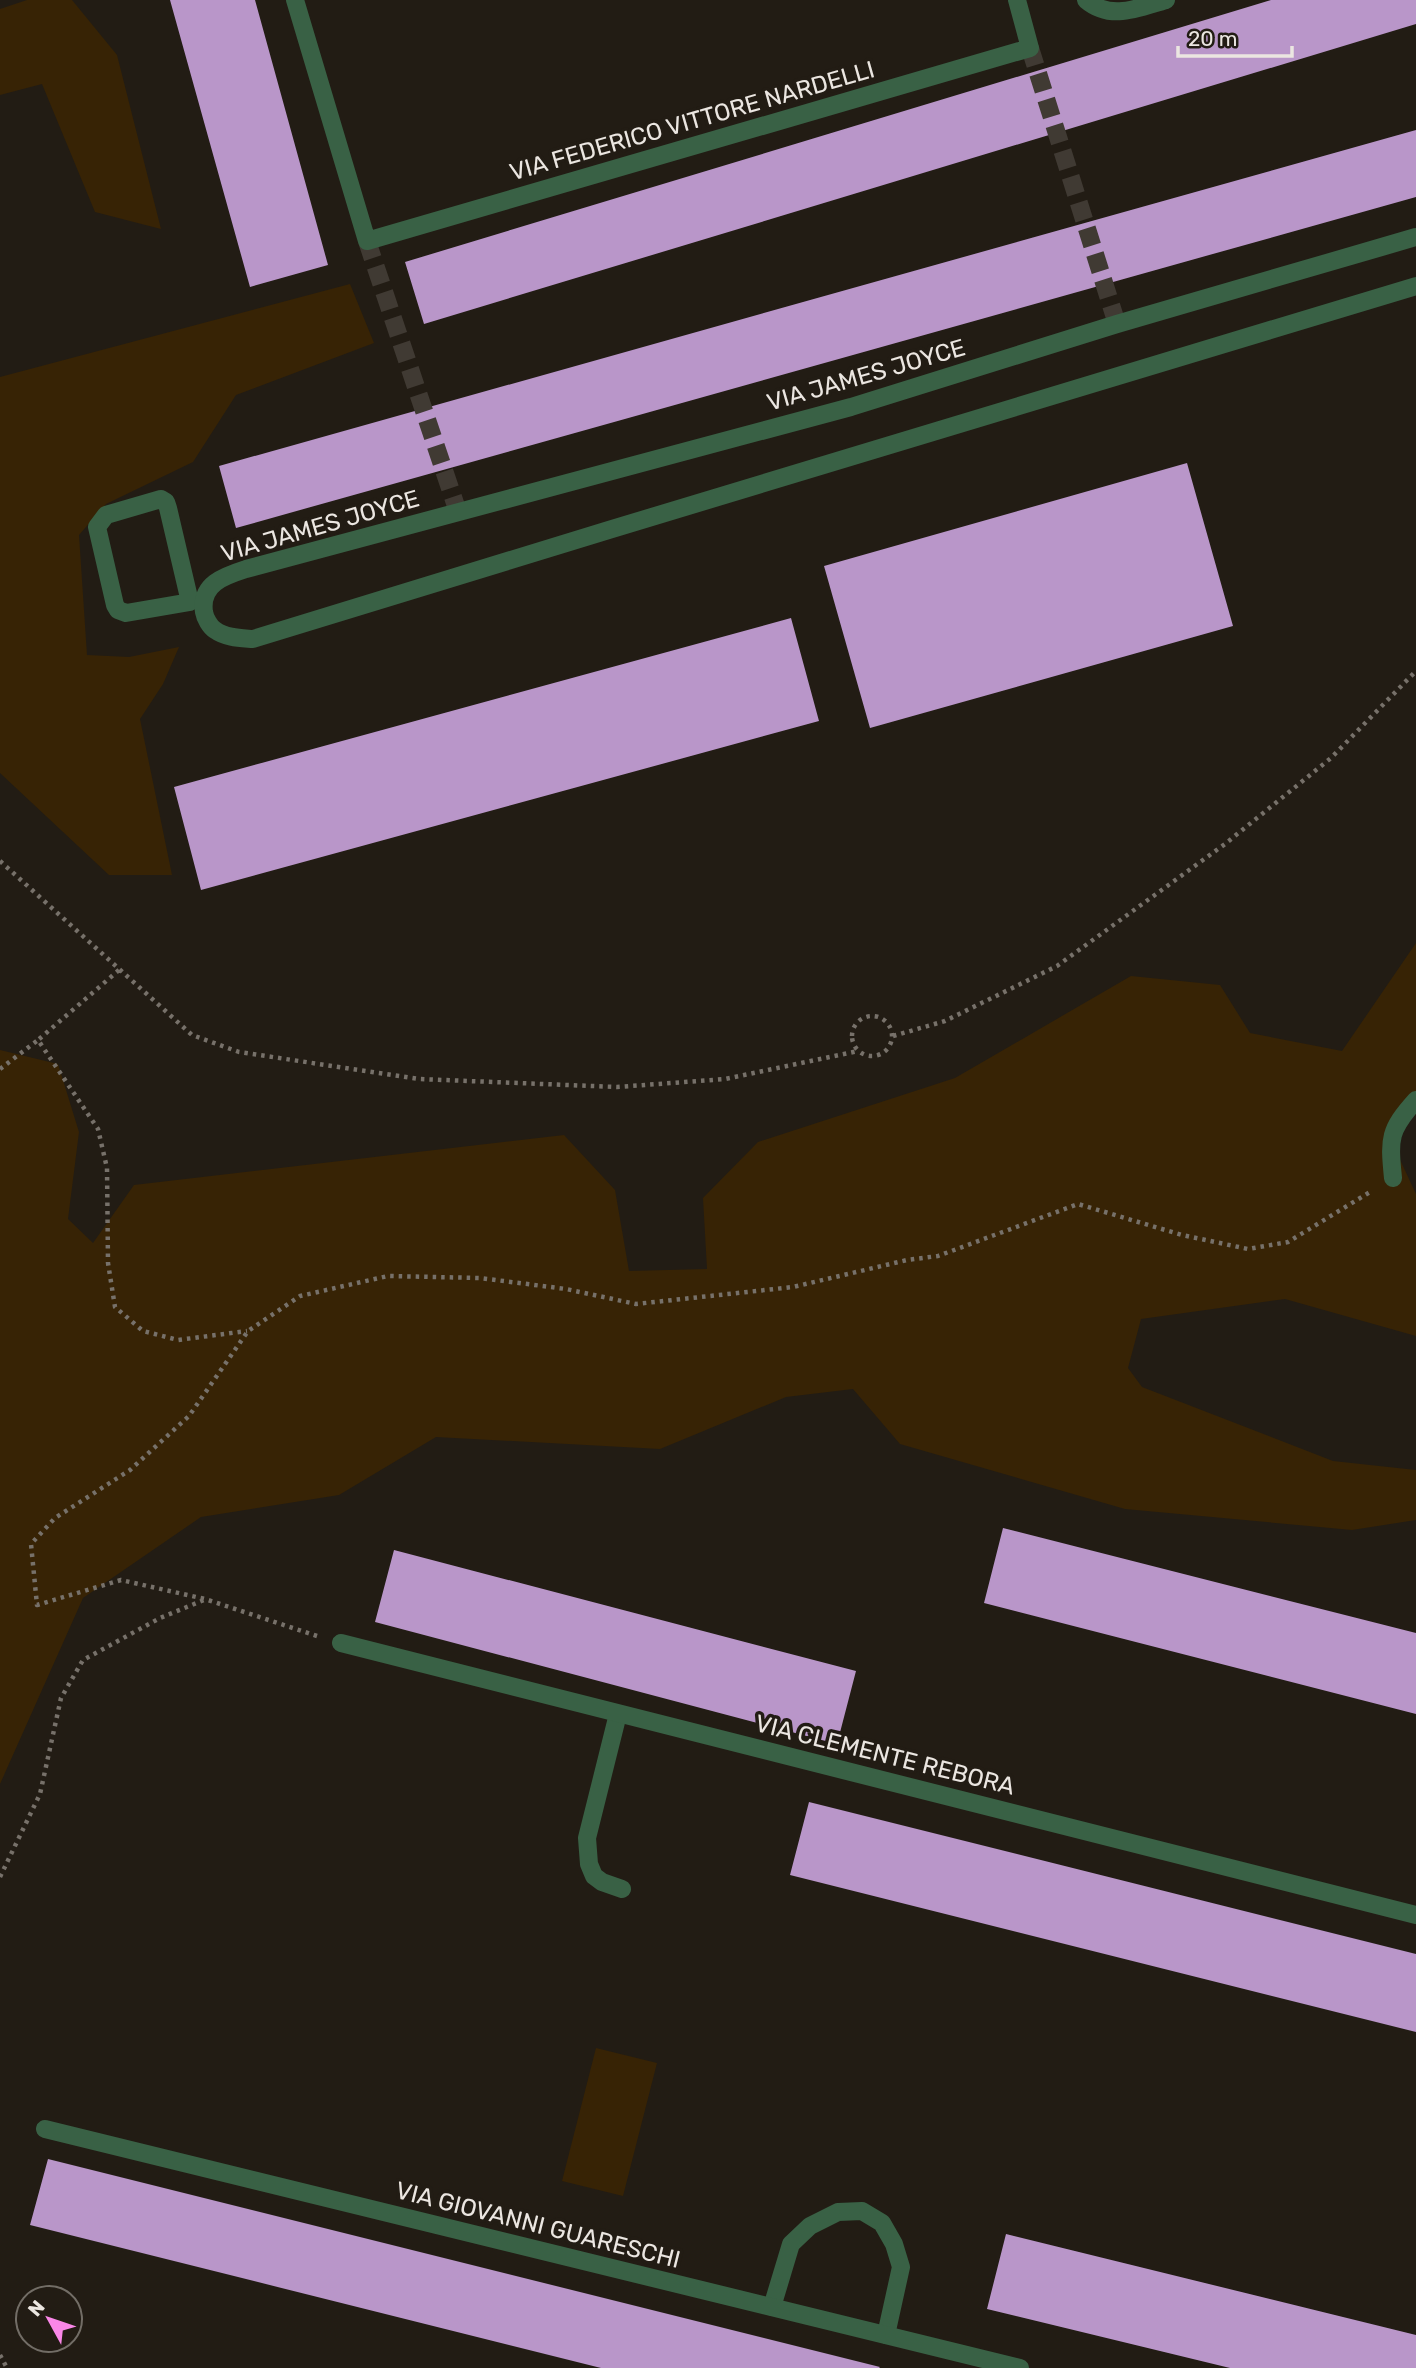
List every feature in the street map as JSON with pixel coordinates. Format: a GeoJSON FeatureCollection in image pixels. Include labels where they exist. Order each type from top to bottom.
{"type":"FeatureCollection","features":[{"type":"Feature","properties":{"kind":"street","name":"VIA FEDERICO VITTORE NARDELLI"},"geometry":{"type":"LineString","coordinates":[[295,0],[368,241],[1030,48],[1017,0]]}},
{"type":"Feature","properties":{"kind":"street"},"geometry":{"type":"LineString","coordinates":[[1086,0],[1099,9],[1122,12],[1166,0]]}},
{"type":"Feature","properties":{"kind":"street","name":"VIA JAMES JOYCE"},"geometry":{"type":"LineString","coordinates":[[196,602],[223,576],[246,569],[851,407],[1118,324],[1416,237]]}},
{"type":"Feature","properties":{"kind":"street"},"geometry":{"type":"LineString","coordinates":[[196,602],[126,613],[118,610],[97,527],[106,514],[161,499],[166,502],[196,602],[205,617],[215,630],[231,637],[253,639],[409,589],[813,470],[1416,286]]}},
{"type":"Feature","properties":{"kind":"street"},"geometry":{"type":"LineString","coordinates":[[1393,1178],[1390,1148],[1393,1128],[1416,1100]]}},
{"type":"Feature","properties":{"kind":"street","name":"VIA CLEMENTE REBORA"},"geometry":{"type":"LineString","coordinates":[[341,1643],[1416,1915]]}},
{"type":"Feature","properties":{"kind":"street"},"geometry":{"type":"LineString","coordinates":[[618,1713],[587,1838],[589,1864],[594,1875],[602,1882],[622,1889]]}},
{"type":"Feature","properties":{"kind":"street","name":"VIA GIOVANNI GUARESCHI"},"geometry":{"type":"LineString","coordinates":[[45,2129],[1020,2368]]}},
{"type":"Feature","properties":{"kind":"street"},"geometry":{"type":"LineString","coordinates":[[772,2307],[791,2244],[810,2226],[838,2212],[862,2211],[882,2223],[894,2244],[901,2267],[886,2335]]}},
{"type":"Feature","properties":{"kind":"path"},"geometry":{"type":"LineString","coordinates":[[893,1036],[945,1021],[1057,967],[1225,844],[1331,758],[1416,671]]}},
{"type":"Feature","properties":{"kind":"path"},"geometry":{"type":"LineString","coordinates":[[0,861],[192,1035],[239,1052],[419,1079],[617,1087],[725,1079],[858,1051]]}},
{"type":"Feature","properties":{"kind":"path"},"geometry":{"type":"LineString","coordinates":[[0,1069],[119,970]]}},
{"type":"Feature","properties":{"kind":"path"},"geometry":{"type":"LineString","coordinates":[[871,1016],[884,1019],[892,1029],[893,1036],[892,1043],[884,1054],[870,1057],[858,1051],[852,1033],[864,1017],[871,1016]]}},
{"type":"Feature","properties":{"kind":"path"},"geometry":{"type":"LineString","coordinates":[[38,1040],[98,1129],[107,1168],[108,1263],[115,1307],[143,1331],[178,1340],[248,1331]]}},
{"type":"Feature","properties":{"kind":"path"},"geometry":{"type":"LineString","coordinates":[[341,1643],[205,1599],[121,1580],[37,1605],[31,1545],[55,1518],[130,1469],[189,1416],[248,1331],[300,1296],[388,1276],[480,1278],[566,1289],[636,1304],[793,1287],[907,1259],[938,1256],[1078,1204],[1182,1235],[1248,1249],[1288,1241],[1393,1178]]}},
{"type":"Feature","properties":{"kind":"path"},"geometry":{"type":"LineString","coordinates":[[0,1877],[40,1794],[61,1698],[83,1660],[160,1618],[205,1599]]}},
{"type":"Feature","properties":{"kind":"path"},"geometry":{"type":"LineString","coordinates":[[0,2355],[7,2368]]}},
{"type":"Feature","properties":{"kind":"shaded area"},"geometry":{"type":"Polygon","coordinates":[[[27,0],[72,0],[117,55],[161,229],[95,212],[42,84],[0,95],[0,9],[27,0]]]}},
{"type":"Feature","properties":{"kind":"shaded area"},"geometry":{"type":"Polygon","coordinates":[[[350,284],[374,343],[236,395],[193,462],[106,504],[79,535],[87,655],[129,657],[179,647],[163,684],[140,719],[172,875],[109,875],[0,773],[0,377],[350,284]]]}},
{"type":"Feature","properties":{"kind":"shaded area"},"geometry":{"type":"Polygon","coordinates":[[[1416,943],[1416,1109],[1389,1136],[1416,1194],[1416,1336],[1285,1299],[1141,1319],[1128,1368],[1142,1387],[1333,1461],[1416,1470],[1416,1520],[1352,1530],[1125,1509],[900,1444],[853,1389],[786,1397],[660,1449],[436,1437],[339,1495],[201,1517],[83,1598],[0,1784],[0,1050],[58,1064],[79,1132],[68,1219],[93,1243],[134,1185],[564,1135],[615,1190],[629,1271],[707,1269],[703,1198],[758,1142],[955,1078],[1131,976],[1220,985],[1250,1033],[1342,1051],[1416,943]]]}},
{"type":"Feature","properties":{"kind":"shaded area"},"geometry":{"type":"Polygon","coordinates":[[[596,2048],[657,2063],[623,2196],[562,2181],[596,2048]]]}},
{"type":"Feature","properties":{"kind":"building"},"geometry":{"type":"Polygon","coordinates":[[[170,0],[255,0],[328,265],[250,287],[170,0]]]}},
{"type":"Feature","properties":{"kind":"building"},"geometry":{"type":"Polygon","coordinates":[[[1271,0],[1416,0],[1416,24],[424,324],[405,262],[1271,0]]]}},
{"type":"Feature","properties":{"kind":"building"},"geometry":{"type":"Polygon","coordinates":[[[1416,130],[1416,197],[236,528],[219,466],[1416,130]]]}},
{"type":"Feature","properties":{"kind":"building"},"geometry":{"type":"Polygon","coordinates":[[[1187,463],[1233,626],[870,728],[824,566],[1187,463]]]}},
{"type":"Feature","properties":{"kind":"building"},"geometry":{"type":"Polygon","coordinates":[[[791,618],[819,721],[201,890],[174,787],[791,618]]]}},
{"type":"Feature","properties":{"kind":"building"},"geometry":{"type":"Polygon","coordinates":[[[1003,1528],[1416,1633],[1416,1714],[984,1603],[1003,1528]]]}},
{"type":"Feature","properties":{"kind":"building"},"geometry":{"type":"Polygon","coordinates":[[[394,1550],[856,1671],[837,1744],[375,1622],[394,1550]]]}},
{"type":"Feature","properties":{"kind":"building"},"geometry":{"type":"Polygon","coordinates":[[[809,1802],[1416,1954],[1416,2032],[790,1875],[809,1802]]]}},
{"type":"Feature","properties":{"kind":"building"},"geometry":{"type":"Polygon","coordinates":[[[48,2159],[880,2367],[601,2368],[30,2225],[48,2159]]]}},
{"type":"Feature","properties":{"kind":"building"},"geometry":{"type":"Polygon","coordinates":[[[1006,2234],[1416,2335],[1416,2368],[1230,2368],[987,2309],[1006,2234]]]}},
{"type":"Feature","properties":{"kind":"tunnel"},"geometry":{"type":"LineString","coordinates":[[1030,48],[1117,324]]}},
{"type":"Feature","properties":{"kind":"tunnel"},"geometry":{"type":"LineString","coordinates":[[367,241],[458,512]]}}]}
